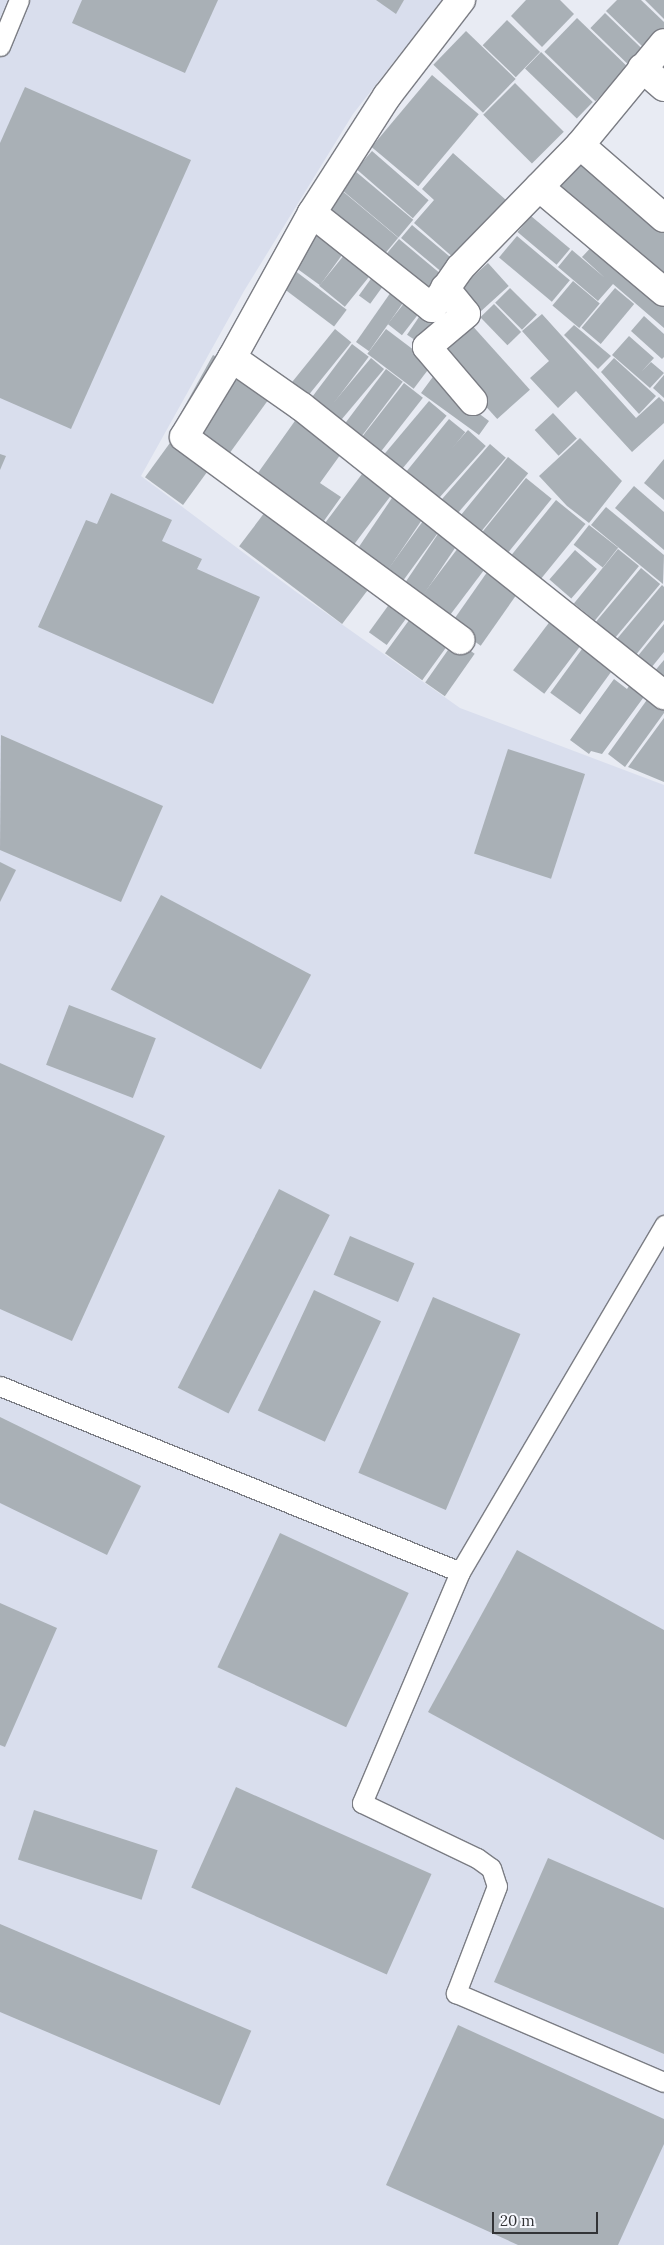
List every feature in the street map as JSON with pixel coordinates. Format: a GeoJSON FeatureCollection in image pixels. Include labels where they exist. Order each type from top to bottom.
{"type":"FeatureCollection","features":[{"type":"Feature","properties":{"kind":"street"},"geometry":{"type":"LineString","coordinates":[[460,640],[184,437],[232,358],[312,213],[387,96],[461,0]]}},
{"type":"Feature","properties":{"kind":"street"},"geometry":{"type":"LineString","coordinates":[[312,213],[432,308],[460,268],[580,145],[664,43]]}},
{"type":"Feature","properties":{"kind":"street"},"geometry":{"type":"LineString","coordinates":[[642,68],[664,87]]}},
{"type":"Feature","properties":{"kind":"street"},"geometry":{"type":"LineString","coordinates":[[580,145],[664,218]]}},
{"type":"Feature","properties":{"kind":"street"},"geometry":{"type":"LineString","coordinates":[[540,187],[664,292]]}},
{"type":"Feature","properties":{"kind":"street"},"geometry":{"type":"LineString","coordinates":[[445,288],[466,314],[427,347],[473,400]]}},
{"type":"Feature","properties":{"kind":"street"},"geometry":{"type":"LineString","coordinates":[[232,358],[302,407],[664,695]]}},
{"type":"Feature","properties":{"kind":"lane"},"geometry":{"type":"LineString","coordinates":[[0,46],[19,0]]}},
{"type":"Feature","properties":{"kind":"lane"},"geometry":{"type":"LineString","coordinates":[[662,1232],[460,1572],[362,1803],[477,1858],[491,1868],[498,1886],[456,1993],[664,2082]]}},
{"type":"Feature","properties":{"kind":"lane"},"geometry":{"type":"LineString","coordinates":[[0,1386],[460,1572]]}},
{"type":"Feature","properties":{"kind":"shaded area"},"geometry":{"type":"Polygon","coordinates":[[[0,0],[442,0],[353,114],[244,291],[141,476],[295,591],[460,708],[664,785],[664,2245],[0,2245],[0,0]]]}},
{"type":"Feature","properties":{"kind":"building"},"geometry":{"type":"Polygon","coordinates":[[[82,0],[218,0],[185,73],[72,23],[82,0]]]}},
{"type":"Feature","properties":{"kind":"building"},"geometry":{"type":"Polygon","coordinates":[[[376,0],[404,0],[396,14],[376,0]]]}},
{"type":"Feature","properties":{"kind":"building"},"geometry":{"type":"Polygon","coordinates":[[[526,0],[560,0],[574,14],[542,47],[511,16],[526,0]]]}},
{"type":"Feature","properties":{"kind":"building"},"geometry":{"type":"Polygon","coordinates":[[[617,0],[641,0],[664,22],[664,30],[645,49],[606,11],[617,0]]]}},
{"type":"Feature","properties":{"kind":"building"},"geometry":{"type":"Polygon","coordinates":[[[645,0],[664,0],[664,19],[645,0]]]}},
{"type":"Feature","properties":{"kind":"building"},"geometry":{"type":"Polygon","coordinates":[[[605,13],[644,51],[629,66],[590,28],[605,13]]]}},
{"type":"Feature","properties":{"kind":"building"},"geometry":{"type":"Polygon","coordinates":[[[577,18],[628,67],[595,101],[544,52],[577,18]]]}},
{"type":"Feature","properties":{"kind":"building"},"geometry":{"type":"Polygon","coordinates":[[[507,20],[540,52],[516,77],[483,45],[507,20]]]}},
{"type":"Feature","properties":{"kind":"building"},"geometry":{"type":"Polygon","coordinates":[[[466,31],[516,79],[483,113],[433,65],[466,31]]]}},
{"type":"Feature","properties":{"kind":"building"},"geometry":{"type":"Polygon","coordinates":[[[541,52],[593,102],[577,119],[525,69],[541,52]]]}},
{"type":"Feature","properties":{"kind":"building"},"geometry":{"type":"Polygon","coordinates":[[[432,75],[479,114],[418,186],[372,147],[432,75]]]}},
{"type":"Feature","properties":{"kind":"building"},"geometry":{"type":"Polygon","coordinates":[[[515,83],[564,132],[532,164],[483,115],[515,83]]]}},
{"type":"Feature","properties":{"kind":"building"},"geometry":{"type":"Polygon","coordinates":[[[25,87],[191,160],[71,429],[0,398],[0,143],[25,87]]]}},
{"type":"Feature","properties":{"kind":"building"},"geometry":{"type":"Polygon","coordinates":[[[372,151],[429,200],[413,218],[356,169],[372,151]]]}},
{"type":"Feature","properties":{"kind":"building"},"geometry":{"type":"Polygon","coordinates":[[[453,153],[506,200],[455,259],[414,223],[434,200],[422,189],[453,153]]]}},
{"type":"Feature","properties":{"kind":"building"},"geometry":{"type":"Polygon","coordinates":[[[578,160],[664,231],[664,283],[552,191],[578,160]]]}},
{"type":"Feature","properties":{"kind":"building"},"geometry":{"type":"Polygon","coordinates":[[[355,171],[413,220],[398,237],[340,189],[355,171]]]}},
{"type":"Feature","properties":{"kind":"building"},"geometry":{"type":"Polygon","coordinates":[[[340,189],[398,238],[383,256],[325,207],[340,189]]]}},
{"type":"Feature","properties":{"kind":"building"},"geometry":{"type":"Polygon","coordinates":[[[531,216],[570,249],[557,265],[518,232],[531,216]]]}},
{"type":"Feature","properties":{"kind":"building"},"geometry":{"type":"Polygon","coordinates":[[[412,225],[453,259],[442,272],[401,238],[412,225]]]}},
{"type":"Feature","properties":{"kind":"building"},"geometry":{"type":"Polygon","coordinates":[[[313,232],[343,254],[320,285],[290,264],[313,232]]]}},
{"type":"Feature","properties":{"kind":"building"},"geometry":{"type":"Polygon","coordinates":[[[517,236],[570,280],[552,302],[499,257],[517,236]]]}},
{"type":"Feature","properties":{"kind":"building"},"geometry":{"type":"Polygon","coordinates":[[[399,239],[441,274],[426,292],[384,257],[399,239]]]}},
{"type":"Feature","properties":{"kind":"building"},"geometry":{"type":"Polygon","coordinates":[[[598,240],[664,298],[664,328],[613,284],[598,301],[558,267],[572,250],[605,278],[582,257],[598,240]]]}},
{"type":"Feature","properties":{"kind":"building"},"geometry":{"type":"Polygon","coordinates":[[[345,254],[371,275],[345,307],[319,286],[345,254]]]}},
{"type":"Feature","properties":{"kind":"building"},"geometry":{"type":"Polygon","coordinates":[[[488,263],[509,286],[478,314],[457,291],[488,263]]]}},
{"type":"Feature","properties":{"kind":"building"},"geometry":{"type":"Polygon","coordinates":[[[290,267],[347,310],[334,327],[277,284],[290,267]]]}},
{"type":"Feature","properties":{"kind":"building"},"geometry":{"type":"Polygon","coordinates":[[[373,276],[384,284],[370,304],[359,295],[373,276]]]}},
{"type":"Feature","properties":{"kind":"building"},"geometry":{"type":"Polygon","coordinates":[[[573,281],[600,303],[579,328],[552,306],[573,281]]]}},
{"type":"Feature","properties":{"kind":"building"},"geometry":{"type":"Polygon","coordinates":[[[510,288],[537,315],[522,330],[495,303],[510,288]]]}},
{"type":"Feature","properties":{"kind":"building"},"geometry":{"type":"Polygon","coordinates":[[[615,288],[634,304],[601,344],[582,328],[615,288]]]}},
{"type":"Feature","properties":{"kind":"building"},"geometry":{"type":"Polygon","coordinates":[[[391,292],[404,301],[369,351],[356,342],[391,292]]]}},
{"type":"Feature","properties":{"kind":"building"},"geometry":{"type":"Polygon","coordinates":[[[405,302],[419,313],[402,335],[388,324],[405,302]]]}},
{"type":"Feature","properties":{"kind":"building"},"geometry":{"type":"Polygon","coordinates":[[[494,304],[521,332],[507,345],[480,317],[494,304]]]}},
{"type":"Feature","properties":{"kind":"building"},"geometry":{"type":"Polygon","coordinates":[[[421,314],[436,324],[422,345],[407,335],[421,314]]]}},
{"type":"Feature","properties":{"kind":"building"},"geometry":{"type":"Polygon","coordinates":[[[542,314],[636,418],[659,397],[664,402],[664,423],[632,452],[576,391],[558,408],[530,378],[549,361],[522,331],[542,314]]]}},
{"type":"Feature","properties":{"kind":"building"},"geometry":{"type":"Polygon","coordinates":[[[644,316],[664,334],[664,357],[662,359],[631,331],[644,316]]]}},
{"type":"Feature","properties":{"kind":"building"},"geometry":{"type":"Polygon","coordinates":[[[469,322],[530,390],[497,419],[436,351],[469,322]]]}},
{"type":"Feature","properties":{"kind":"building"},"geometry":{"type":"Polygon","coordinates":[[[574,325],[611,356],[598,369],[564,335],[574,325]]]}},
{"type":"Feature","properties":{"kind":"building"},"geometry":{"type":"Polygon","coordinates":[[[335,329],[351,342],[307,397],[290,384],[335,329]]]}},
{"type":"Feature","properties":{"kind":"building"},"geometry":{"type":"Polygon","coordinates":[[[386,329],[432,364],[414,389],[367,354],[386,329]]]}},
{"type":"Feature","properties":{"kind":"building"},"geometry":{"type":"Polygon","coordinates":[[[629,336],[654,358],[642,371],[651,362],[664,373],[650,388],[612,355],[629,336]]]}},
{"type":"Feature","properties":{"kind":"building"},"geometry":{"type":"Polygon","coordinates":[[[352,344],[369,357],[327,413],[310,400],[352,344]]]}},
{"type":"Feature","properties":{"kind":"building"},"geometry":{"type":"Polygon","coordinates":[[[213,355],[224,361],[183,436],[172,429],[213,355]]]}},
{"type":"Feature","properties":{"kind":"building"},"geometry":{"type":"Polygon","coordinates":[[[371,358],[384,369],[339,423],[326,412],[371,358]]]}},
{"type":"Feature","properties":{"kind":"building"},"geometry":{"type":"Polygon","coordinates":[[[614,358],[656,396],[639,414],[601,372],[614,358]]]}},
{"type":"Feature","properties":{"kind":"building"},"geometry":{"type":"Polygon","coordinates":[[[386,369],[403,382],[361,438],[344,425],[386,369]]]}},
{"type":"Feature","properties":{"kind":"building"},"geometry":{"type":"Polygon","coordinates":[[[435,374],[458,398],[489,421],[479,435],[421,393],[435,374]]]}},
{"type":"Feature","properties":{"kind":"building"},"geometry":{"type":"Polygon","coordinates":[[[232,375],[268,401],[227,457],[191,431],[232,375]]]}},
{"type":"Feature","properties":{"kind":"building"},"geometry":{"type":"Polygon","coordinates":[[[664,375],[664,398],[653,388],[664,375]]]}},
{"type":"Feature","properties":{"kind":"building"},"geometry":{"type":"Polygon","coordinates":[[[404,383],[423,398],[380,453],[361,438],[404,383]]]}},
{"type":"Feature","properties":{"kind":"building"},"geometry":{"type":"Polygon","coordinates":[[[429,401],[447,416],[402,469],[384,455],[429,401]]]}},
{"type":"Feature","properties":{"kind":"building"},"geometry":{"type":"Polygon","coordinates":[[[553,413],[577,439],[559,456],[535,430],[553,413]]]}},
{"type":"Feature","properties":{"kind":"building"},"geometry":{"type":"Polygon","coordinates":[[[297,418],[343,451],[320,483],[341,497],[316,532],[250,484],[297,418]]]}},
{"type":"Feature","properties":{"kind":"building"},"geometry":{"type":"Polygon","coordinates":[[[449,419],[465,432],[423,484],[407,471],[449,419]]]}},
{"type":"Feature","properties":{"kind":"building"},"geometry":{"type":"Polygon","coordinates":[[[468,430],[486,446],[438,500],[420,484],[468,430]]]}},
{"type":"Feature","properties":{"kind":"building"},"geometry":{"type":"Polygon","coordinates":[[[175,436],[213,464],[183,505],[145,477],[175,436]]]}},
{"type":"Feature","properties":{"kind":"building"},"geometry":{"type":"Polygon","coordinates":[[[580,438],[622,481],[589,523],[567,506],[539,476],[580,438]]]}},
{"type":"Feature","properties":{"kind":"building"},"geometry":{"type":"Polygon","coordinates":[[[490,444],[506,458],[457,514],[441,500],[490,444]]]}},
{"type":"Feature","properties":{"kind":"building"},"geometry":{"type":"Polygon","coordinates":[[[0,454],[6,456],[0,470],[0,454]]]}},
{"type":"Feature","properties":{"kind":"building"},"geometry":{"type":"Polygon","coordinates":[[[508,457],[528,473],[481,532],[461,515],[508,457]]]}},
{"type":"Feature","properties":{"kind":"building"},"geometry":{"type":"Polygon","coordinates":[[[664,459],[664,500],[644,483],[664,459]]]}},
{"type":"Feature","properties":{"kind":"building"},"geometry":{"type":"Polygon","coordinates":[[[362,474],[391,496],[347,553],[319,532],[362,474]]]}},
{"type":"Feature","properties":{"kind":"building"},"geometry":{"type":"Polygon","coordinates":[[[526,478],[552,499],[508,553],[482,532],[526,478]]]}},
{"type":"Feature","properties":{"kind":"building"},"geometry":{"type":"Polygon","coordinates":[[[634,486],[664,512],[664,550],[615,508],[634,486]]]}},
{"type":"Feature","properties":{"kind":"building"},"geometry":{"type":"Polygon","coordinates":[[[111,493],[172,520],[162,541],[202,559],[197,569],[260,597],[213,704],[38,627],[86,520],[97,524],[111,493]]]}},
{"type":"Feature","properties":{"kind":"building"},"geometry":{"type":"Polygon","coordinates":[[[394,495],[425,516],[383,577],[353,556],[394,495]]]}},
{"type":"Feature","properties":{"kind":"building"},"geometry":{"type":"Polygon","coordinates":[[[556,500],[586,524],[540,580],[511,556],[556,500]]]}},
{"type":"Feature","properties":{"kind":"building"},"geometry":{"type":"Polygon","coordinates":[[[271,504],[374,582],[342,624],[239,546],[271,504]]]}},
{"type":"Feature","properties":{"kind":"building"},"geometry":{"type":"Polygon","coordinates":[[[606,507],[664,555],[663,584],[591,525],[606,507]]]}},
{"type":"Feature","properties":{"kind":"building"},"geometry":{"type":"Polygon","coordinates":[[[423,521],[438,532],[397,589],[382,578],[423,521]]]}},
{"type":"Feature","properties":{"kind":"building"},"geometry":{"type":"Polygon","coordinates":[[[589,525],[618,548],[603,567],[574,545],[589,525]]]}},
{"type":"Feature","properties":{"kind":"building"},"geometry":{"type":"Polygon","coordinates":[[[442,528],[460,540],[418,602],[400,590],[442,528]]]}},
{"type":"Feature","properties":{"kind":"building"},"geometry":{"type":"Polygon","coordinates":[[[461,544],[488,564],[444,623],[417,602],[461,544]]]}},
{"type":"Feature","properties":{"kind":"building"},"geometry":{"type":"Polygon","coordinates":[[[618,549],[639,566],[595,620],[574,603],[618,549]]]}},
{"type":"Feature","properties":{"kind":"building"},"geometry":{"type":"Polygon","coordinates":[[[575,550],[597,569],[571,598],[549,579],[575,550]]]}},
{"type":"Feature","properties":{"kind":"building"},"geometry":{"type":"Polygon","coordinates":[[[490,568],[520,589],[481,646],[450,625],[490,568]]]}},
{"type":"Feature","properties":{"kind":"building"},"geometry":{"type":"Polygon","coordinates":[[[641,568],[660,584],[614,639],[595,623],[641,568]]]}},
{"type":"Feature","properties":{"kind":"building"},"geometry":{"type":"Polygon","coordinates":[[[662,585],[664,587],[664,620],[635,656],[616,640],[662,585]]]}},
{"type":"Feature","properties":{"kind":"building"},"geometry":{"type":"Polygon","coordinates":[[[393,599],[411,612],[387,645],[369,632],[393,599]]]}},
{"type":"Feature","properties":{"kind":"building"},"geometry":{"type":"Polygon","coordinates":[[[415,612],[452,639],[422,680],[385,653],[415,612]]]}},
{"type":"Feature","properties":{"kind":"building"},"geometry":{"type":"Polygon","coordinates":[[[551,620],[582,643],[544,694],[513,670],[551,620]]]}},
{"type":"Feature","properties":{"kind":"building"},"geometry":{"type":"Polygon","coordinates":[[[664,624],[664,652],[651,668],[637,657],[664,624]]]}},
{"type":"Feature","properties":{"kind":"building"},"geometry":{"type":"Polygon","coordinates":[[[455,640],[475,654],[445,696],[425,683],[455,640]]]}},
{"type":"Feature","properties":{"kind":"building"},"geometry":{"type":"Polygon","coordinates":[[[582,649],[612,671],[580,714],[550,693],[582,649]]]}},
{"type":"Feature","properties":{"kind":"building"},"geometry":{"type":"Polygon","coordinates":[[[664,660],[664,682],[653,673],[664,660]]]}},
{"type":"Feature","properties":{"kind":"building"},"geometry":{"type":"Polygon","coordinates":[[[614,679],[627,689],[631,683],[646,694],[602,754],[591,751],[589,754],[570,740],[614,679]]]}},
{"type":"Feature","properties":{"kind":"building"},"geometry":{"type":"Polygon","coordinates":[[[649,697],[664,707],[664,713],[625,767],[608,754],[649,697]]]}},
{"type":"Feature","properties":{"kind":"building"},"geometry":{"type":"Polygon","coordinates":[[[664,718],[664,782],[628,767],[664,718]]]}},
{"type":"Feature","properties":{"kind":"building"},"geometry":{"type":"Polygon","coordinates":[[[1,735],[163,806],[121,902],[0,850],[1,735]]]}},
{"type":"Feature","properties":{"kind":"building"},"geometry":{"type":"Polygon","coordinates":[[[508,749],[585,774],[551,879],[474,854],[508,749]]]}},
{"type":"Feature","properties":{"kind":"building"},"geometry":{"type":"Polygon","coordinates":[[[0,862],[16,870],[0,902],[0,862]]]}},
{"type":"Feature","properties":{"kind":"building"},"geometry":{"type":"Polygon","coordinates":[[[161,895],[311,975],[261,1069],[111,989],[161,895]]]}},
{"type":"Feature","properties":{"kind":"building"},"geometry":{"type":"Polygon","coordinates":[[[69,1005],[156,1038],[133,1098],[46,1065],[69,1005]]]}},
{"type":"Feature","properties":{"kind":"building"},"geometry":{"type":"Polygon","coordinates":[[[0,1063],[165,1136],[72,1341],[0,1309],[0,1063]]]}},
{"type":"Feature","properties":{"kind":"building"},"geometry":{"type":"Polygon","coordinates":[[[279,1189],[330,1215],[229,1414],[178,1388],[279,1189]]]}},
{"type":"Feature","properties":{"kind":"building"},"geometry":{"type":"Polygon","coordinates":[[[350,1236],[414,1263],[398,1302],[334,1275],[350,1236]]]}},
{"type":"Feature","properties":{"kind":"building"},"geometry":{"type":"Polygon","coordinates":[[[314,1290],[381,1321],[325,1442],[258,1411],[314,1290]]]}},
{"type":"Feature","properties":{"kind":"building"},"geometry":{"type":"Polygon","coordinates":[[[433,1297],[520,1334],[446,1510],[358,1473],[433,1297]]]}},
{"type":"Feature","properties":{"kind":"building"},"geometry":{"type":"Polygon","coordinates":[[[0,1417],[141,1486],[107,1555],[0,1503],[0,1417]]]}},
{"type":"Feature","properties":{"kind":"building"},"geometry":{"type":"Polygon","coordinates":[[[280,1533],[409,1593],[346,1727],[217,1667],[280,1533]]]}},
{"type":"Feature","properties":{"kind":"building"},"geometry":{"type":"Polygon","coordinates":[[[517,1550],[664,1630],[664,1840],[428,1712],[517,1550]]]}},
{"type":"Feature","properties":{"kind":"building"},"geometry":{"type":"Polygon","coordinates":[[[0,1603],[57,1628],[5,1747],[0,1745],[0,1603]]]}},
{"type":"Feature","properties":{"kind":"building"},"geometry":{"type":"Polygon","coordinates":[[[236,1787],[431,1874],[387,1975],[191,1887],[236,1787]]]}},
{"type":"Feature","properties":{"kind":"building"},"geometry":{"type":"Polygon","coordinates":[[[34,1810],[158,1850],[142,1900],[18,1859],[34,1810]]]}},
{"type":"Feature","properties":{"kind":"building"},"geometry":{"type":"Polygon","coordinates":[[[548,1858],[664,1908],[664,2054],[494,1982],[548,1858]]]}},
{"type":"Feature","properties":{"kind":"building"},"geometry":{"type":"Polygon","coordinates":[[[0,1924],[251,2031],[220,2105],[0,2012],[0,1924]]]}},
{"type":"Feature","properties":{"kind":"building"},"geometry":{"type":"Polygon","coordinates":[[[458,2025],[664,2119],[664,2144],[618,2245],[518,2245],[386,2185],[458,2025]]]}}]}
